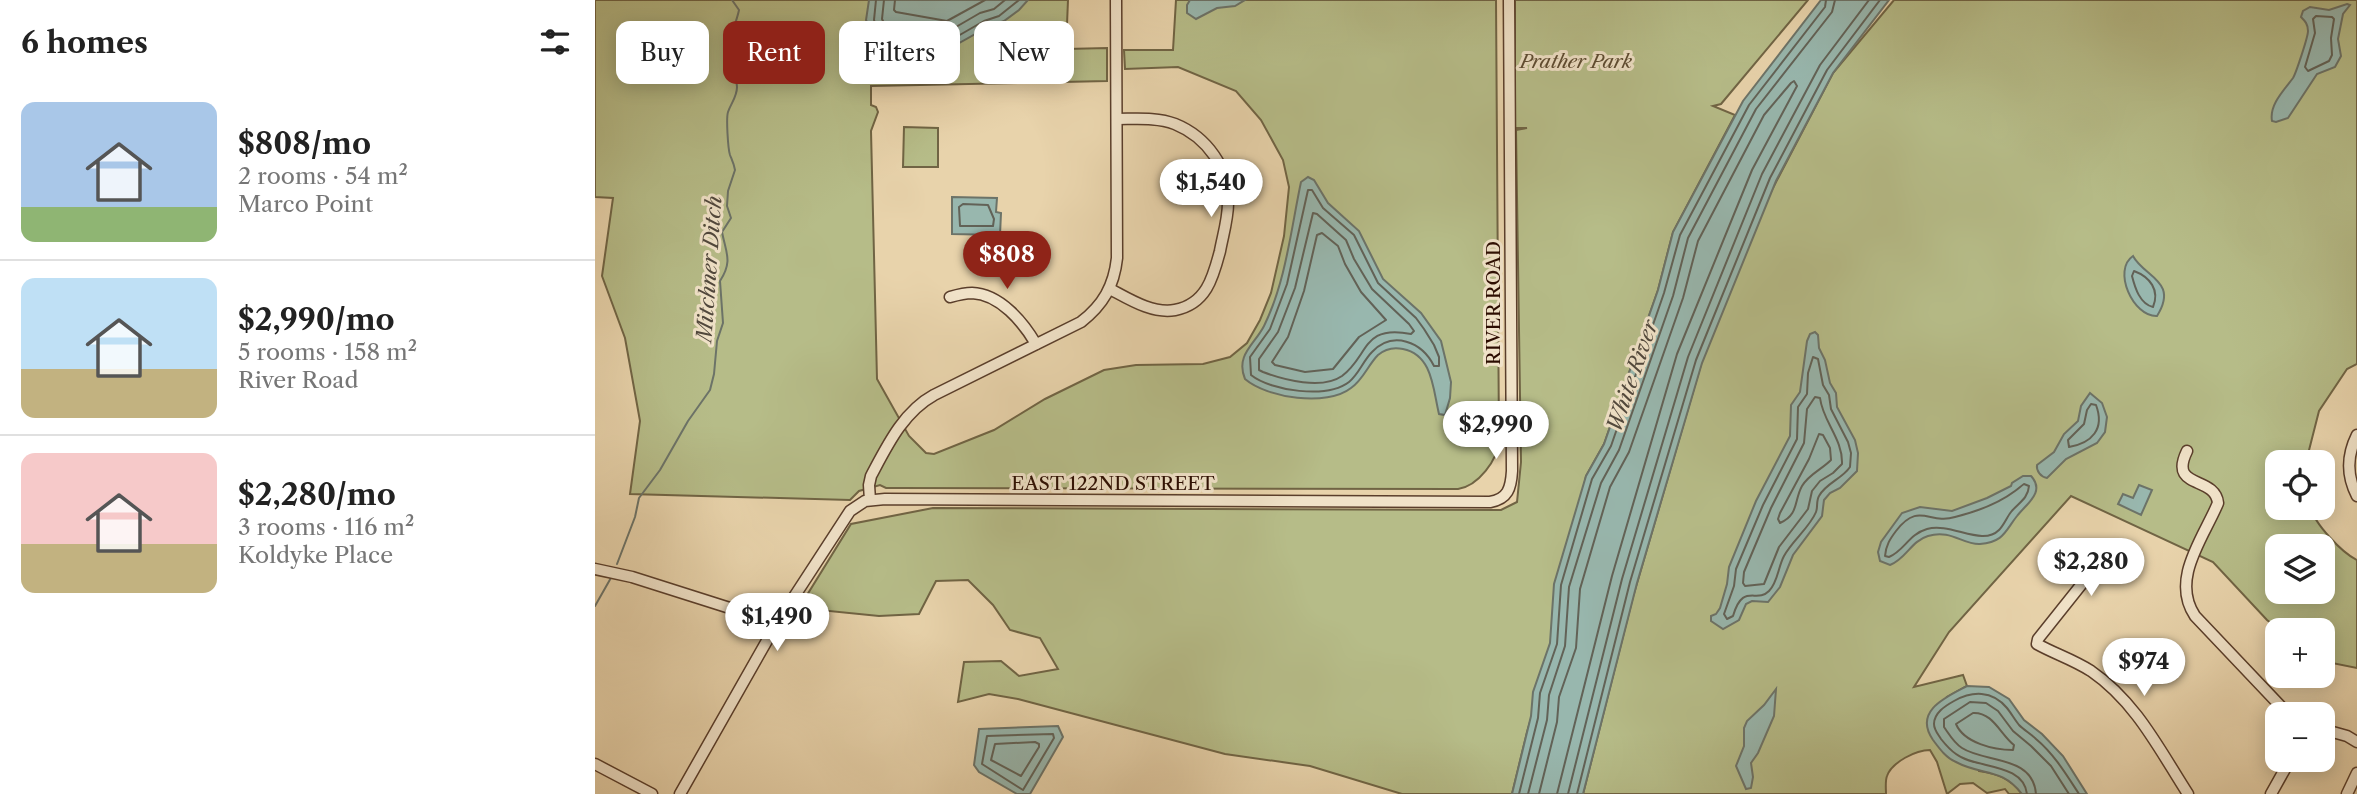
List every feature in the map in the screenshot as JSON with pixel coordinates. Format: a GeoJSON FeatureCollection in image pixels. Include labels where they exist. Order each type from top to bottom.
{"type":"FeatureCollection","features":[{"type":"Feature","properties":{"kind":"street"},"geometry":{"type":"LineString","coordinates":[[680,794],[777,623],[850,511],[857,504],[870,500],[871,476],[911,411],[934,395],[1081,322],[1097,308],[1110,289],[1117,258],[1116,0]]}},
{"type":"Feature","properties":{"kind":"street","name":"RIVER ROAD"},"geometry":{"type":"LineString","coordinates":[[1357,501],[1494,502],[1504,497],[1510,489],[1509,0]]}},
{"type":"Feature","properties":{"kind":"street"},"geometry":{"type":"LineString","coordinates":[[1110,289],[1159,310],[1179,309],[1200,298],[1212,280],[1228,204],[1226,181],[1220,165],[1213,153],[1196,136],[1169,122],[1117,119]]}},
{"type":"Feature","properties":{"kind":"street"},"geometry":{"type":"LineString","coordinates":[[950,297],[975,293],[992,300],[1020,321],[1036,344]]}},
{"type":"Feature","properties":{"kind":"street"},"geometry":{"type":"LineString","coordinates":[[2357,435],[2349,461],[2351,482],[2357,496]]}},
{"type":"Feature","properties":{"kind":"street"},"geometry":{"type":"LineString","coordinates":[[2187,451],[2182,461],[2184,473],[2190,479],[2213,490],[2218,503],[2189,565],[2186,580],[2187,600],[2195,616],[2277,702]]}},
{"type":"Feature","properties":{"kind":"street","name":"EAST 122ND STREET"},"geometry":{"type":"LineString","coordinates":[[870,500],[1357,501]]}},
{"type":"Feature","properties":{"kind":"street"},"geometry":{"type":"LineString","coordinates":[[2099,545],[2085,580],[2038,639],[2037,644],[2078,663],[2123,697],[2137,714],[2188,794]]}},
{"type":"Feature","properties":{"kind":"street"},"geometry":{"type":"LineString","coordinates":[[595,569],[632,577],[777,623]]}},
{"type":"Feature","properties":{"kind":"street"},"geometry":{"type":"LineString","coordinates":[[2335,733],[2357,741]]}},
{"type":"Feature","properties":{"kind":"street"},"geometry":{"type":"LineString","coordinates":[[595,764],[652,794]]}},
{"type":"Feature","properties":{"kind":"street"},"geometry":{"type":"LineString","coordinates":[[2271,794],[2283,772]]}},
{"type":"Feature","properties":{"kind":"street"},"geometry":{"type":"LineString","coordinates":[[2347,794],[2357,773]]}},
{"type":"Feature","properties":{"kind":"green space"},"geometry":{"type":"Polygon","coordinates":[[[595,0],[1068,0],[1067,21],[974,21],[974,84],[871,86],[871,105],[876,107],[878,112],[871,131],[877,379],[909,436],[926,453],[934,454],[994,430],[1045,399],[1104,370],[1136,365],[1203,364],[1230,357],[1247,343],[1260,320],[1271,293],[1284,236],[1289,187],[1283,160],[1261,120],[1236,91],[1178,67],[1125,69],[1124,50],[1173,50],[1176,0],[1496,0],[1498,448],[1486,471],[1473,483],[1458,489],[886,488],[880,485],[859,491],[850,500],[630,494],[640,421],[625,338],[602,276],[613,198],[595,197],[595,0]]]}},
{"type":"Feature","properties":{"kind":"green space","name":"Prather Park"},"geometry":{"type":"Polygon","coordinates":[[[1515,0],[1808,0],[1721,104],[1713,106],[1735,115],[1673,232],[1658,290],[1604,444],[1586,476],[1549,658],[1512,794],[1402,794],[1310,766],[1225,754],[1018,699],[989,694],[958,702],[964,662],[1001,661],[1019,676],[1058,669],[1040,638],[1010,630],[993,605],[968,580],[936,581],[919,614],[879,616],[799,608],[851,524],[933,508],[1501,510],[1517,502],[1521,462],[1516,130],[1527,128],[1515,128],[1515,0]]]}},
{"type":"Feature","properties":{"kind":"green space"},"geometry":{"type":"Polygon","coordinates":[[[1894,0],[2357,0],[2357,364],[2347,369],[2319,411],[2309,450],[2265,450],[2265,520],[2316,520],[2328,534],[2265,534],[2265,604],[2335,604],[2335,542],[2357,560],[2357,668],[2335,664],[2335,618],[2265,618],[2213,562],[2071,496],[1949,632],[1914,687],[1963,675],[1967,686],[1947,697],[1979,771],[2003,778],[2022,794],[2009,794],[2005,789],[1987,793],[1973,783],[1960,784],[1947,794],[1937,762],[1930,750],[1912,755],[1894,766],[1886,778],[1886,794],[1583,794],[1633,597],[1705,351],[1763,207],[1833,73],[1894,0]]]}},
{"type":"Feature","properties":{"kind":"green space"},"geometry":{"type":"Polygon","coordinates":[[[1107,48],[1107,81],[1074,82],[1074,49],[1107,48]]]}},
{"type":"Feature","properties":{"kind":"green space"},"geometry":{"type":"Polygon","coordinates":[[[904,127],[938,128],[938,167],[903,167],[904,127]]]}},
{"type":"Feature","properties":{"kind":"water"},"geometry":{"type":"Polygon","coordinates":[[[869,0],[1028,0],[1004,21],[974,21],[974,35],[960,43],[960,21],[866,20],[869,0]]]}},
{"type":"Feature","properties":{"kind":"water"},"geometry":{"type":"Polygon","coordinates":[[[1190,0],[1245,0],[1235,6],[1217,8],[1196,19],[1187,13],[1190,0]]]}},
{"type":"Feature","properties":{"kind":"water","name":"White River"},"geometry":{"type":"Polygon","coordinates":[[[1821,0],[1889,0],[1833,73],[1776,181],[1702,363],[1637,583],[1583,794],[1512,794],[1531,716],[1533,692],[1550,643],[1554,584],[1586,476],[1604,444],[1658,290],[1673,232],[1743,101],[1821,0]]]}},
{"type":"Feature","properties":{"kind":"water"},"geometry":{"type":"Polygon","coordinates":[[[2350,5],[2343,14],[2338,39],[2341,56],[2335,67],[2317,74],[2288,118],[2272,121],[2275,104],[2293,78],[2306,40],[2308,29],[2301,17],[2303,11],[2310,7],[2329,10],[2350,5]]]}},
{"type":"Feature","properties":{"kind":"water"},"geometry":{"type":"Polygon","coordinates":[[[1308,177],[1314,180],[1328,203],[1359,231],[1383,279],[1421,313],[1441,341],[1451,382],[1445,415],[1439,414],[1426,366],[1420,358],[1403,349],[1390,349],[1381,353],[1355,385],[1340,394],[1327,397],[1313,399],[1282,395],[1255,386],[1245,379],[1242,363],[1244,356],[1264,326],[1278,291],[1301,182],[1308,177]]]}},
{"type":"Feature","properties":{"kind":"water"},"geometry":{"type":"Polygon","coordinates":[[[952,197],[997,198],[996,212],[1001,213],[1000,235],[952,234],[952,197]]]}},
{"type":"Feature","properties":{"kind":"water"},"geometry":{"type":"Polygon","coordinates":[[[2133,256],[2162,287],[2163,304],[2157,316],[2140,309],[2128,292],[2125,271],[2133,256]]]}},
{"type":"Feature","properties":{"kind":"water"},"geometry":{"type":"Polygon","coordinates":[[[1815,332],[1830,383],[1836,393],[1837,407],[1855,440],[1858,453],[1857,471],[1824,500],[1822,516],[1793,555],[1780,587],[1768,602],[1752,601],[1746,604],[1739,620],[1723,629],[1711,621],[1711,616],[1720,608],[1729,567],[1756,501],[1790,436],[1791,405],[1800,392],[1807,341],[1810,334],[1815,332]]]}},
{"type":"Feature","properties":{"kind":"water"},"geometry":{"type":"Polygon","coordinates":[[[2090,393],[2102,403],[2107,417],[2105,432],[2097,443],[2066,459],[2047,478],[2043,476],[2037,465],[2054,452],[2064,434],[2078,421],[2081,406],[2090,393]]]}},
{"type":"Feature","properties":{"kind":"water"},"geometry":{"type":"Polygon","coordinates":[[[2023,476],[2031,476],[2035,482],[2036,493],[2006,531],[1994,541],[1974,544],[1936,534],[1922,538],[1890,565],[1880,561],[1878,552],[1881,542],[1902,513],[1920,507],[1952,511],[1987,498],[2011,486],[2023,476]]]}},
{"type":"Feature","properties":{"kind":"water"},"geometry":{"type":"Polygon","coordinates":[[[2139,485],[2152,490],[2141,515],[2118,504],[2123,494],[2133,498],[2139,485]]]}},
{"type":"Feature","properties":{"kind":"water"},"geometry":{"type":"Polygon","coordinates":[[[1967,686],[1989,687],[2009,699],[2024,720],[2063,756],[2087,794],[2022,794],[2014,785],[1999,776],[1965,766],[1946,755],[1928,730],[1929,713],[1942,700],[1967,686]]]}},
{"type":"Feature","properties":{"kind":"water"},"geometry":{"type":"Polygon","coordinates":[[[1776,689],[1774,716],[1751,763],[1751,788],[1746,789],[1736,766],[1744,746],[1744,728],[1747,721],[1776,689]]]}},
{"type":"Feature","properties":{"kind":"water"},"geometry":{"type":"Polygon","coordinates":[[[1058,726],[1063,737],[1030,794],[1017,794],[979,772],[974,765],[979,729],[1058,726]]]}},
{"type":"Feature","properties":{"kind":"waterway","name":"Mitchner Ditch"},"geometry":{"type":"LineString","coordinates":[[617,564],[635,517],[639,498],[660,470],[688,421],[710,390],[714,374],[717,341],[723,323],[720,281],[727,262],[722,232],[731,218],[727,206],[728,191],[735,170],[729,152],[727,127],[728,112],[737,87],[728,57],[739,10],[732,0]]}},
{"type":"Feature","properties":{"kind":"waterway","name":"Mitchner Ditch"},"geometry":{"type":"LineString","coordinates":[[595,606],[612,576]]}}]}
